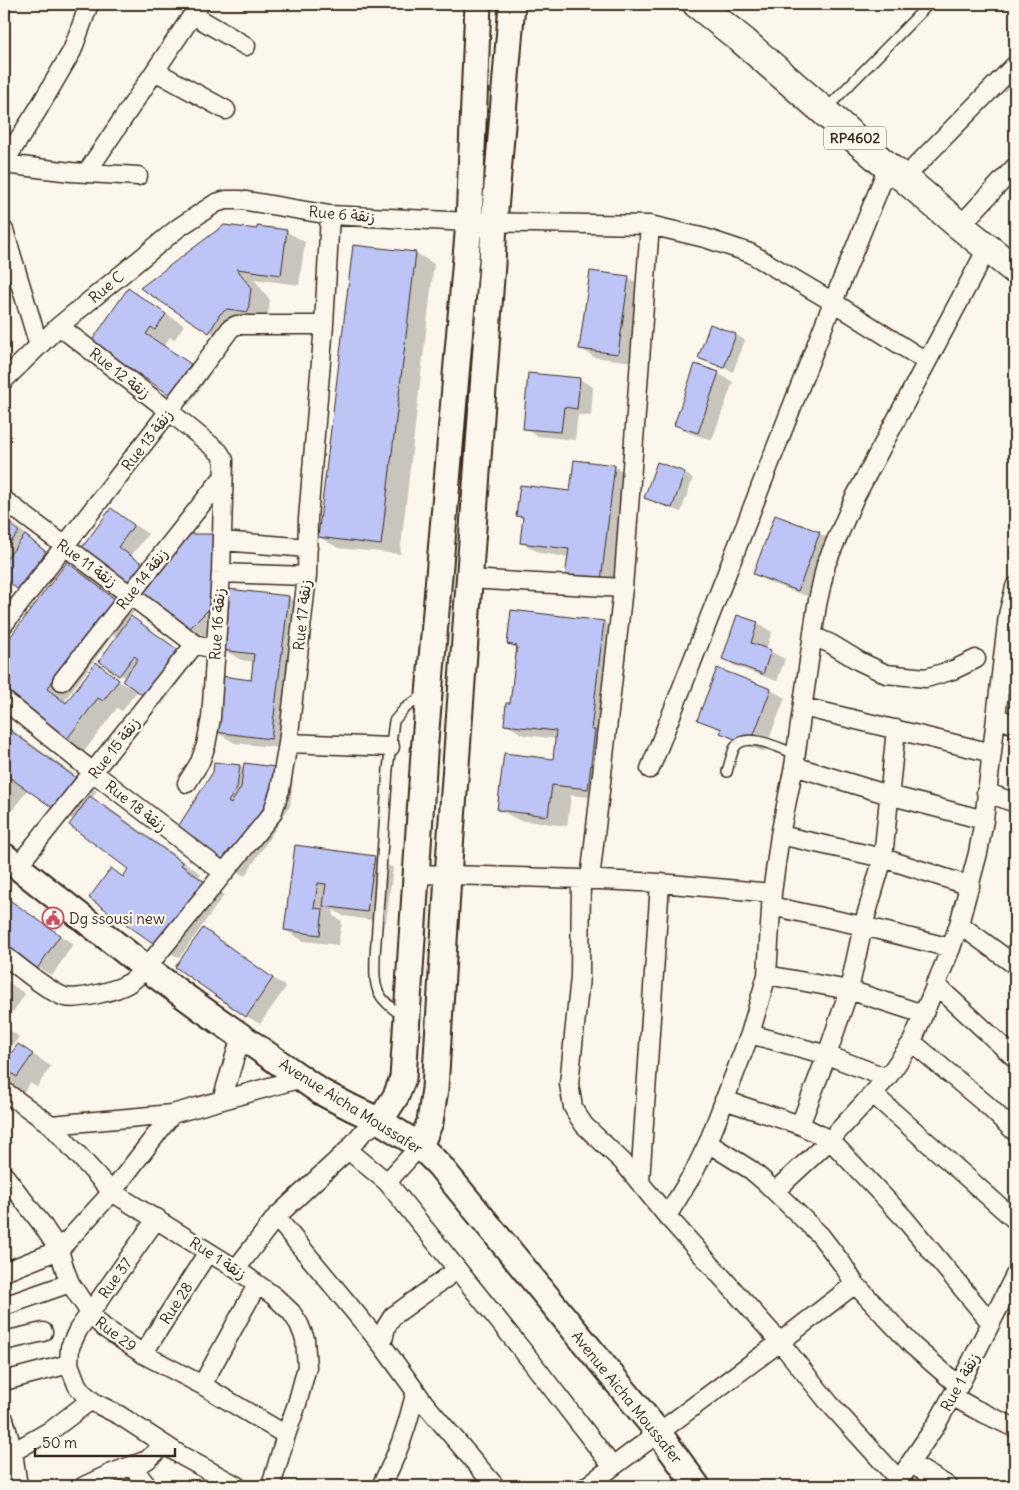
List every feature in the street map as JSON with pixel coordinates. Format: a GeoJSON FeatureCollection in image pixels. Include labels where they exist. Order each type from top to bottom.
{"type":"FeatureCollection","features":[{"type":"Feature","properties":{"kind":"main road","name":"RP4602"},"geometry":{"type":"LineString","coordinates":[[697,4],[742,40],[896,173],[1015,270]]}},
{"type":"Feature","properties":{"kind":"street"},"geometry":{"type":"LineString","coordinates":[[89,4],[72,50],[4,163],[71,172],[138,176]]}},
{"type":"Feature","properties":{"kind":"street"},"geometry":{"type":"LineString","coordinates":[[236,1269],[276,1216],[348,1150],[363,1132],[380,1121],[396,1096],[404,1078],[429,691],[469,222],[478,4]]}},
{"type":"Feature","properties":{"kind":"street"},"geometry":{"type":"LineString","coordinates":[[387,1182],[420,1146],[430,1122],[435,1089],[494,222],[512,4]]}},
{"type":"Feature","properties":{"kind":"street"},"geometry":{"type":"LineString","coordinates":[[87,172],[197,9],[246,46]]}},
{"type":"Feature","properties":{"kind":"street"},"geometry":{"type":"LineString","coordinates":[[650,769],[833,302],[896,173],[1015,65]]}},
{"type":"Feature","properties":{"kind":"street"},"geometry":{"type":"LineString","coordinates":[[155,71],[226,110]]}},
{"type":"Feature","properties":{"kind":"street"},"geometry":{"type":"LineString","coordinates":[[960,226],[1015,168]]}},
{"type":"Feature","properties":{"kind":"street","name":"Rue 6 زنقة"},"geometry":{"type":"LineString","coordinates":[[216,203],[226,200],[241,200],[330,215],[469,222],[650,225],[705,238],[750,253],[833,302],[928,362]]}},
{"type":"Feature","properties":{"kind":"street","name":"Rue C"},"geometry":{"type":"LineString","coordinates":[[4,380],[59,326],[178,228],[216,203]]}},
{"type":"Feature","properties":{"kind":"street","name":"Rue 17 زنقة"},"geometry":{"type":"LineString","coordinates":[[4,955],[45,986],[65,997],[84,996],[110,991],[130,983],[146,968],[272,814],[280,790],[288,743],[307,576],[308,519],[324,325],[330,215]]}},
{"type":"Feature","properties":{"kind":"street"},"geometry":{"type":"LineString","coordinates":[[650,225],[622,588],[586,879],[580,977],[569,1084],[571,1097],[575,1111],[584,1124],[623,1162],[667,1216],[780,1342],[829,1403],[899,1484]]}},
{"type":"Feature","properties":{"kind":"street"},"geometry":{"type":"LineString","coordinates":[[4,230],[39,346]]}},
{"type":"Feature","properties":{"kind":"street"},"geometry":{"type":"LineString","coordinates":[[667,1216],[694,1172],[708,1143],[750,1034],[767,975],[772,900],[780,835],[804,707],[817,605],[826,564],[854,499],[988,247]]}},
{"type":"Feature","properties":{"kind":"street","name":"Rue 13 زنقة"},"geometry":{"type":"LineString","coordinates":[[4,624],[231,328],[237,325],[324,325]]}},
{"type":"Feature","properties":{"kind":"street","name":"Rue 12 زنقة"},"geometry":{"type":"LineString","coordinates":[[59,326],[219,452],[224,469]]}},
{"type":"Feature","properties":{"kind":"street","name":"Rue 16 زنقة"},"geometry":{"type":"LineString","coordinates":[[187,783],[200,762],[206,745],[211,718],[221,574],[224,469]]}},
{"type":"Feature","properties":{"kind":"street","name":"Rue 14 زنقة"},"geometry":{"type":"LineString","coordinates":[[62,681],[130,595],[224,469]]}},
{"type":"Feature","properties":{"kind":"street","name":"Rue 11 زنقة"},"geometry":{"type":"LineString","coordinates":[[4,500],[195,644]]}},
{"type":"Feature","properties":{"kind":"street"},"geometry":{"type":"LineString","coordinates":[[222,540],[308,548]]}},
{"type":"Feature","properties":{"kind":"street"},"geometry":{"type":"LineString","coordinates":[[221,574],[307,576]]}},
{"type":"Feature","properties":{"kind":"street"},"geometry":{"type":"LineString","coordinates":[[469,579],[622,588]]}},
{"type":"Feature","properties":{"kind":"street"},"geometry":{"type":"LineString","coordinates":[[775,1191],[830,1140],[887,1078],[912,1042],[951,948],[970,886],[984,820],[986,792],[1015,587]]}},
{"type":"Feature","properties":{"kind":"street"},"geometry":{"type":"LineString","coordinates":[[813,636],[886,674],[926,678],[953,670],[976,659]]}},
{"type":"Feature","properties":{"kind":"street"},"geometry":{"type":"LineString","coordinates":[[195,644],[216,650]]}},
{"type":"Feature","properties":{"kind":"street","name":"Rue 15 زنقة"},"geometry":{"type":"LineString","coordinates":[[11,861],[94,773],[195,644]]}},
{"type":"Feature","properties":{"kind":"street","name":"Rue 18 زنقة"},"geometry":{"type":"LineString","coordinates":[[4,700],[94,773],[224,873]]}},
{"type":"Feature","properties":{"kind":"street"},"geometry":{"type":"LineString","coordinates":[[804,707],[992,753]]}},
{"type":"Feature","properties":{"kind":"street"},"geometry":{"type":"LineString","coordinates":[[996,717],[1015,725]]}},
{"type":"Feature","properties":{"kind":"street"},"geometry":{"type":"LineString","coordinates":[[800,1125],[849,990],[863,926],[883,858],[896,729]]}},
{"type":"Feature","properties":{"kind":"street"},"geometry":{"type":"LineString","coordinates":[[288,743],[390,746]]}},
{"type":"Feature","properties":{"kind":"street"},"geometry":{"type":"LineString","coordinates":[[795,760],[889,795],[984,820]]}},
{"type":"Feature","properties":{"kind":"street"},"geometry":{"type":"LineString","coordinates":[[986,792],[1015,803]]}},
{"type":"Feature","properties":{"kind":"street"},"geometry":{"type":"LineString","coordinates":[[780,835],[883,858],[970,886]]}},
{"type":"Feature","properties":{"kind":"street","name":"Avenue Aicha Moussafer"},"geometry":{"type":"LineString","coordinates":[[11,861],[146,968],[240,1036],[336,1100],[380,1121],[420,1146],[439,1165],[658,1432],[697,1486]]}},
{"type":"Feature","properties":{"kind":"street"},"geometry":{"type":"LineString","coordinates":[[417,874],[660,883],[772,900],[863,926],[951,948]]}},
{"type":"Feature","properties":{"kind":"street"},"geometry":{"type":"LineString","coordinates":[[640,1182],[660,883]]}},
{"type":"Feature","properties":{"kind":"street"},"geometry":{"type":"LineString","coordinates":[[959,924],[1015,965]]}},
{"type":"Feature","properties":{"kind":"street"},"geometry":{"type":"LineString","coordinates":[[767,975],[849,990],[923,1014]]}},
{"type":"Feature","properties":{"kind":"street"},"geometry":{"type":"LineString","coordinates":[[935,984],[1015,1058]]}},
{"type":"Feature","properties":{"kind":"street"},"geometry":{"type":"LineString","coordinates":[[750,1034],[827,1055],[887,1078]]}},
{"type":"Feature","properties":{"kind":"street"},"geometry":{"type":"LineString","coordinates":[[222,1100],[240,1036]]}},
{"type":"Feature","properties":{"kind":"street"},"geometry":{"type":"LineString","coordinates":[[912,1042],[988,1106],[1015,1132]]}},
{"type":"Feature","properties":{"kind":"street"},"geometry":{"type":"LineString","coordinates":[[51,1125],[172,1114],[302,1078]]}},
{"type":"Feature","properties":{"kind":"street","name":"Rue 1 زنقة"},"geometry":{"type":"LineString","coordinates":[[4,1091],[51,1125],[112,1192],[157,1218],[236,1269],[274,1296],[291,1312],[299,1324],[305,1339],[307,1368],[271,1486]]}},
{"type":"Feature","properties":{"kind":"street"},"geometry":{"type":"LineString","coordinates":[[873,1094],[1015,1220]]}},
{"type":"Feature","properties":{"kind":"street"},"geometry":{"type":"LineString","coordinates":[[724,1100],[800,1125],[830,1140],[904,1218],[991,1323]]}},
{"type":"Feature","properties":{"kind":"street"},"geometry":{"type":"LineString","coordinates":[[4,1272],[59,1250],[112,1192],[172,1114]]}},
{"type":"Feature","properties":{"kind":"street"},"geometry":{"type":"LineString","coordinates":[[708,1143],[751,1170],[820,1235],[855,1284],[956,1391],[976,1409],[1015,1428]]}},
{"type":"Feature","properties":{"kind":"street"},"geometry":{"type":"LineString","coordinates":[[348,1150],[387,1182],[531,1361],[612,1466]]}},
{"type":"Feature","properties":{"kind":"street","name":"Rue 29"},"geometry":{"type":"LineString","coordinates":[[4,1175],[59,1250],[70,1283],[90,1313],[103,1327],[143,1354],[286,1435]]}},
{"type":"Feature","properties":{"kind":"street"},"geometry":{"type":"LineString","coordinates":[[276,1216],[382,1345],[416,1392],[495,1486]]}},
{"type":"Feature","properties":{"kind":"street","name":"Rue 37"},"geometry":{"type":"LineString","coordinates":[[69,1364],[70,1347],[78,1330],[157,1218]]}},
{"type":"Feature","properties":{"kind":"street","name":"Rue 28"},"geometry":{"type":"LineString","coordinates":[[143,1354],[208,1252]]}},
{"type":"Feature","properties":{"kind":"street"},"geometry":{"type":"LineString","coordinates":[[382,1345],[386,1327],[393,1316],[457,1270]]}},
{"type":"Feature","properties":{"kind":"street","name":"Rue 1 زنقة"},"geometry":{"type":"LineString","coordinates":[[899,1484],[910,1463],[956,1391],[1015,1275]]}},
{"type":"Feature","properties":{"kind":"street"},"geometry":{"type":"LineString","coordinates":[[4,1306],[70,1283]]}},
{"type":"Feature","properties":{"kind":"street"},"geometry":{"type":"LineString","coordinates":[[587,1486],[855,1284]]}},
{"type":"Feature","properties":{"kind":"street"},"geometry":{"type":"LineString","coordinates":[[202,1386],[257,1285]]}},
{"type":"Feature","properties":{"kind":"street"},"geometry":{"type":"LineString","coordinates":[[4,1341],[43,1332]]}},
{"type":"Feature","properties":{"kind":"street"},"geometry":{"type":"LineString","coordinates":[[4,1381],[69,1364],[77,1385],[91,1400],[119,1415],[164,1446],[237,1486]]}},
{"type":"Feature","properties":{"kind":"street"},"geometry":{"type":"LineString","coordinates":[[381,1486],[391,1468],[406,1429],[411,1404],[416,1392]]}},
{"type":"Feature","properties":{"kind":"street"},"geometry":{"type":"LineString","coordinates":[[8,1454],[53,1429],[91,1400]]}},
{"type":"Feature","properties":{"kind":"street"},"geometry":{"type":"LineString","coordinates":[[4,1419],[8,1454],[18,1486]]}},
{"type":"Feature","properties":{"kind":"street"},"geometry":{"type":"LineString","coordinates":[[84,1486],[147,1460],[164,1446]]}},
{"type":"Feature","properties":{"kind":"street"},"geometry":{"type":"LineString","coordinates":[[910,1463],[948,1486]]}},
{"type":"Feature","properties":{"kind":"street"},"geometry":{"type":"LineString","coordinates":[[132,1466],[147,1486]]}},
{"type":"Feature","properties":{"kind":"lane"},"geometry":{"type":"LineString","coordinates":[[824,111],[929,4]]}},
{"type":"Feature","properties":{"kind":"lane"},"geometry":{"type":"LineString","coordinates":[[408,1021],[381,998],[375,986],[374,976],[390,746],[394,721],[404,709],[429,691]]}},
{"type":"Feature","properties":{"kind":"lane"},"geometry":{"type":"LineString","coordinates":[[727,772],[734,748],[746,740],[758,741],[795,760]]}},
{"type":"Feature","properties":{"kind":"building"},"geometry":{"type":"Polygon","coordinates":[[[224,225],[257,229],[257,226],[287,230],[281,275],[237,269],[251,288],[248,312],[227,309],[220,314],[209,333],[140,288],[224,225]]]}},
{"type":"Feature","properties":{"kind":"building"},"geometry":{"type":"Polygon","coordinates":[[[353,245],[416,252],[381,545],[318,537],[353,245]]]}},
{"type":"Feature","properties":{"kind":"building"},"geometry":{"type":"Polygon","coordinates":[[[590,271],[629,276],[618,354],[579,349],[590,271]]]}},
{"type":"Feature","properties":{"kind":"building"},"geometry":{"type":"Polygon","coordinates":[[[128,288],[166,314],[155,330],[151,327],[146,334],[191,364],[170,395],[91,342],[128,288]]]}},
{"type":"Feature","properties":{"kind":"building"},"geometry":{"type":"Polygon","coordinates":[[[710,324],[736,334],[724,368],[698,358],[710,324]]]}},
{"type":"Feature","properties":{"kind":"building"},"geometry":{"type":"Polygon","coordinates":[[[695,364],[719,372],[698,433],[674,425],[695,364]]]}},
{"type":"Feature","properties":{"kind":"building"},"geometry":{"type":"Polygon","coordinates":[[[528,373],[580,378],[577,409],[564,407],[561,432],[523,429],[528,373]]]}},
{"type":"Feature","properties":{"kind":"building"},"geometry":{"type":"Polygon","coordinates":[[[574,460],[615,465],[601,581],[565,576],[569,549],[520,543],[523,517],[516,516],[520,485],[570,491],[574,460]]]}},
{"type":"Feature","properties":{"kind":"building"},"geometry":{"type":"Polygon","coordinates":[[[657,462],[685,472],[672,508],[644,498],[657,462]]]}},
{"type":"Feature","properties":{"kind":"building"},"geometry":{"type":"Polygon","coordinates":[[[111,508],[134,525],[118,547],[143,564],[126,588],[78,553],[111,508]]]}},
{"type":"Feature","properties":{"kind":"building"},"geometry":{"type":"Polygon","coordinates":[[[775,515],[820,532],[798,591],[753,574],[775,515]]]}},
{"type":"Feature","properties":{"kind":"building"},"geometry":{"type":"Polygon","coordinates":[[[4,518],[19,532],[4,550],[4,518]]]}},
{"type":"Feature","properties":{"kind":"building"},"geometry":{"type":"Polygon","coordinates":[[[184,534],[213,534],[210,608],[189,629],[140,593],[184,534]]]}},
{"type":"Feature","properties":{"kind":"building"},"geometry":{"type":"Polygon","coordinates":[[[25,535],[46,552],[17,589],[4,578],[4,562],[25,535]]]}},
{"type":"Feature","properties":{"kind":"building"},"geometry":{"type":"Polygon","coordinates":[[[67,562],[116,600],[96,627],[94,625],[47,689],[66,703],[96,662],[119,680],[103,701],[98,698],[64,743],[4,695],[4,645],[67,562]]]}},
{"type":"Feature","properties":{"kind":"building"},"geometry":{"type":"Polygon","coordinates":[[[228,589],[289,596],[271,739],[215,732],[222,676],[251,680],[254,654],[221,650],[228,589]]]}},
{"type":"Feature","properties":{"kind":"building"},"geometry":{"type":"Polygon","coordinates":[[[511,610],[604,621],[591,730],[595,730],[588,789],[552,785],[548,816],[497,810],[504,753],[553,759],[556,731],[504,725],[506,703],[510,703],[517,646],[507,644],[511,610]]]}},
{"type":"Feature","properties":{"kind":"building"},"geometry":{"type":"Polygon","coordinates":[[[737,615],[758,622],[751,643],[771,650],[763,674],[722,659],[737,615]]]}},
{"type":"Feature","properties":{"kind":"building"},"geometry":{"type":"Polygon","coordinates":[[[131,616],[181,652],[147,698],[122,681],[138,659],[134,656],[119,676],[99,661],[131,616]]]}},
{"type":"Feature","properties":{"kind":"building"},"geometry":{"type":"Polygon","coordinates":[[[717,668],[771,689],[750,745],[720,733],[722,729],[697,720],[717,668]]]}},
{"type":"Feature","properties":{"kind":"building"},"geometry":{"type":"Polygon","coordinates":[[[4,726],[79,780],[57,811],[9,777],[4,785],[4,726]]]}},
{"type":"Feature","properties":{"kind":"building"},"geometry":{"type":"Polygon","coordinates":[[[214,762],[240,765],[237,788],[228,802],[231,804],[241,787],[244,763],[275,767],[271,796],[226,867],[174,833],[213,772],[214,762]]]}},
{"type":"Feature","properties":{"kind":"building"},"geometry":{"type":"Polygon","coordinates":[[[90,796],[183,863],[181,865],[206,883],[160,948],[89,898],[111,868],[123,877],[128,869],[69,825],[90,796]]]}},
{"type":"Feature","properties":{"kind":"building"},"geometry":{"type":"Polygon","coordinates":[[[295,845],[375,856],[367,912],[323,906],[326,884],[318,883],[314,908],[323,909],[320,935],[284,930],[295,845]]]}},
{"type":"Feature","properties":{"kind":"building"},"geometry":{"type":"Polygon","coordinates":[[[8,899],[60,935],[37,969],[4,947],[4,906],[8,899]]]}},
{"type":"Feature","properties":{"kind":"building"},"geometry":{"type":"Polygon","coordinates":[[[203,928],[273,978],[246,1017],[175,967],[203,928]]]}},
{"type":"Feature","properties":{"kind":"building"},"geometry":{"type":"Polygon","coordinates":[[[18,1044],[33,1054],[17,1077],[11,1073],[4,1082],[4,1063],[18,1044]]]}},
{"type":"Feature","properties":{"kind":"place","name":"Dg ssousi new"},"geometry":{"type":"Point","coordinates":[53,918]}}]}
